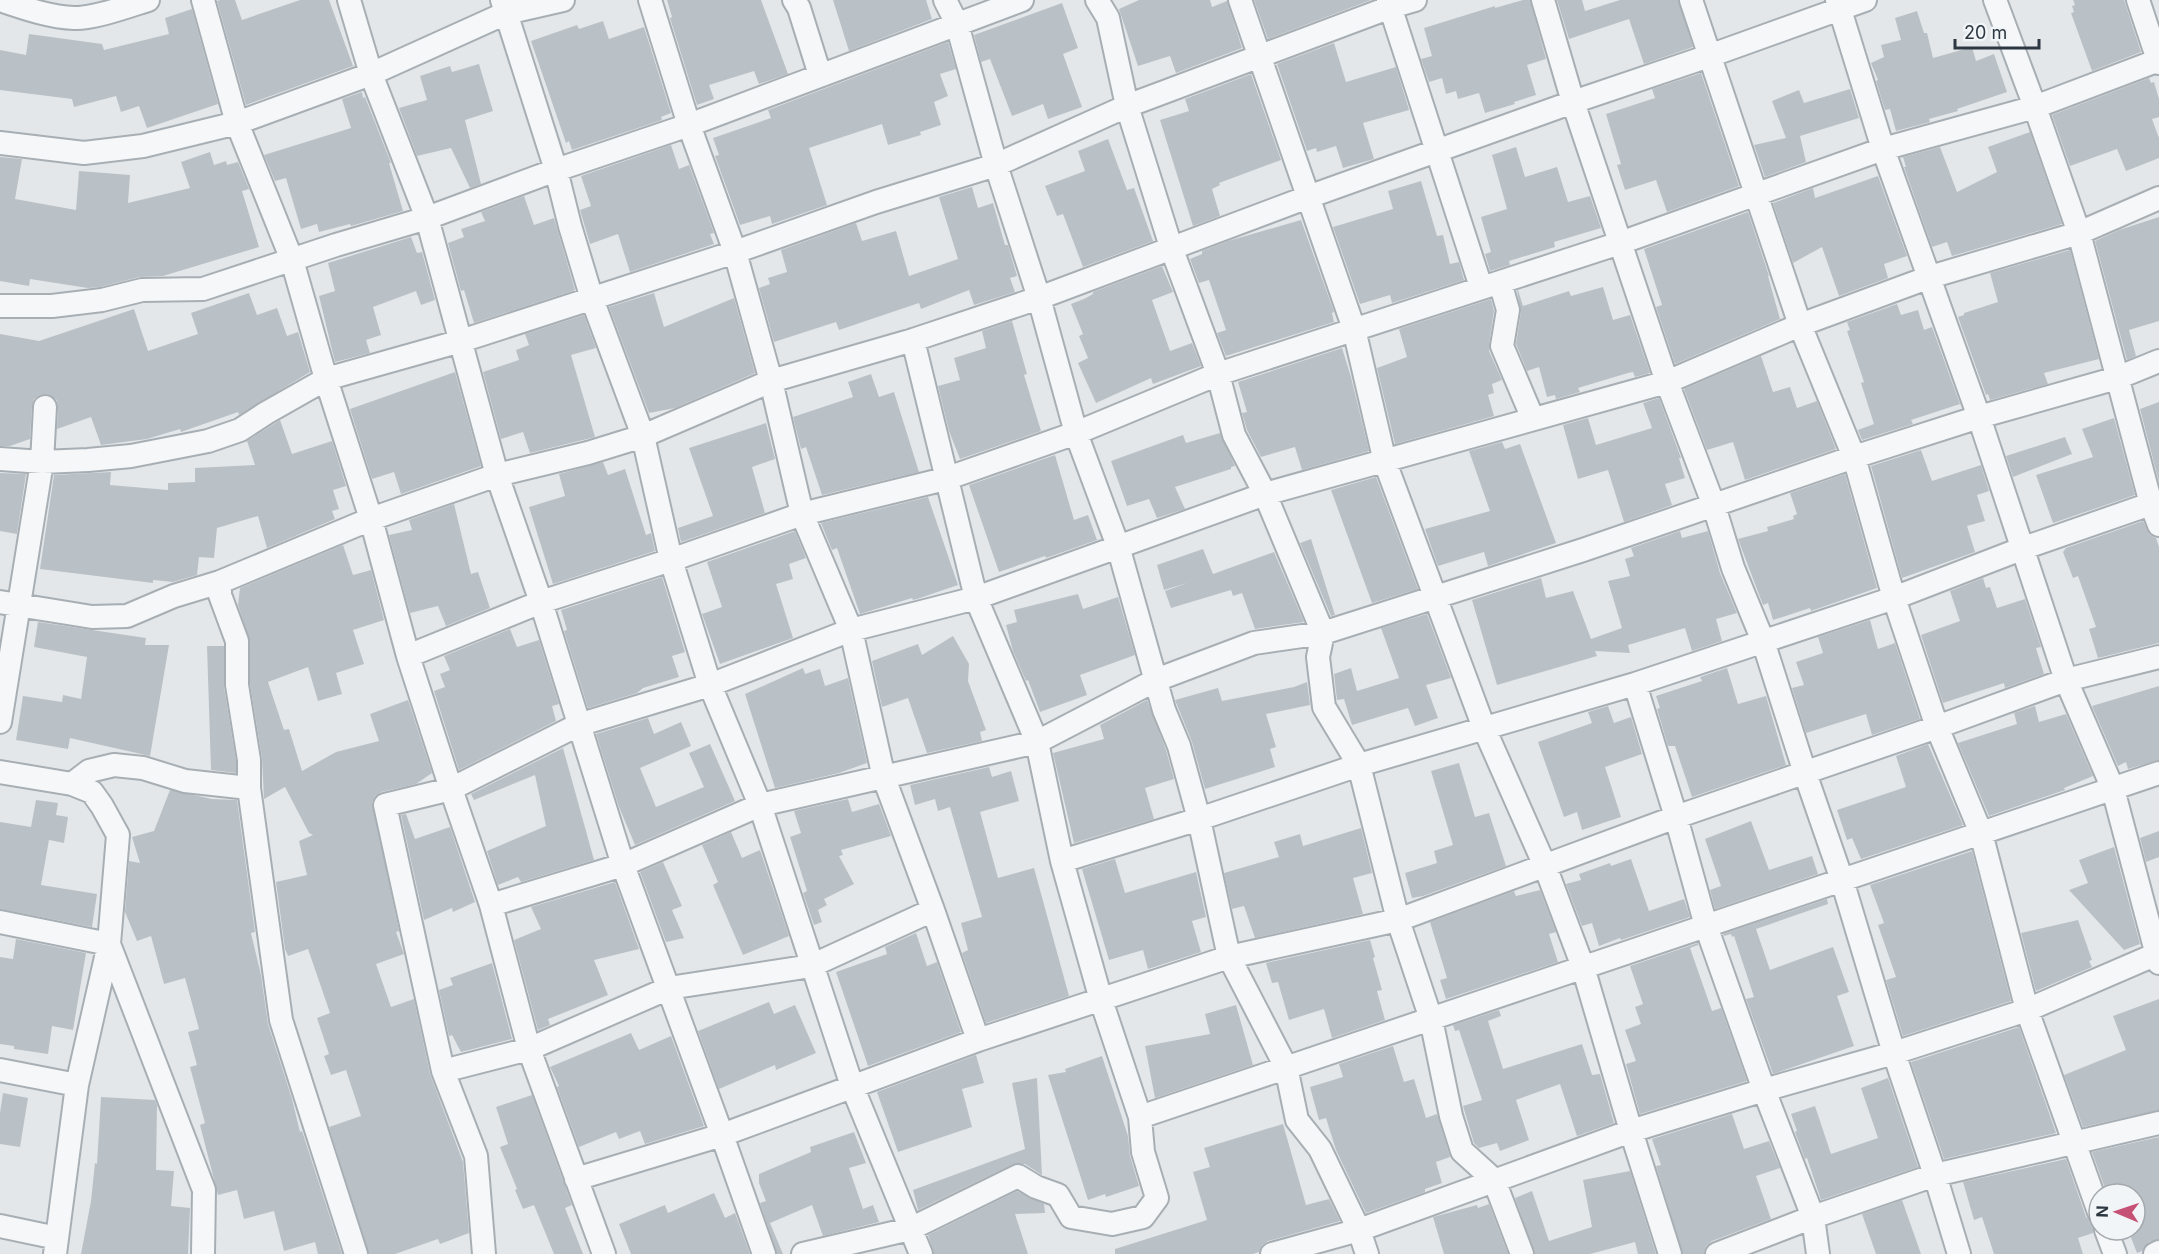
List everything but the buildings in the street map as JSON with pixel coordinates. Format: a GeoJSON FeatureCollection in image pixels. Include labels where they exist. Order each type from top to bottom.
{"type":"FeatureCollection","features":[{"type":"Feature","properties":{"kind":"street"},"geometry":{"type":"LineString","coordinates":[[0,0],[40,13],[76,19],[123,9],[148,0]]}},
{"type":"Feature","properties":{"kind":"street"},"geometry":{"type":"LineString","coordinates":[[203,0],[237,123],[292,260],[326,379],[371,519],[408,656],[491,905],[529,1049],[604,1254]]}},
{"type":"Feature","properties":{"kind":"street"},"geometry":{"type":"LineString","coordinates":[[349,0],[371,74],[427,218],[497,475],[541,602],[623,865],[723,1135],[764,1254]]}},
{"type":"Feature","properties":{"kind":"street"},"geometry":{"type":"LineString","coordinates":[[0,143],[84,153],[143,146],[237,123],[371,74],[504,7],[562,0]]}},
{"type":"Feature","properties":{"kind":"street"},"geometry":{"type":"LineString","coordinates":[[650,0],[689,124],[735,252],[771,381],[802,514],[851,630],[884,778],[978,1040]]}},
{"type":"Feature","properties":{"kind":"street"},"geometry":{"type":"LineString","coordinates":[[794,0],[799,8],[820,75]]}},
{"type":"Feature","properties":{"kind":"street"},"geometry":{"type":"LineString","coordinates":[[945,0],[957,24],[996,165],[1039,298],[1076,433],[1118,546],[1164,710],[1179,747],[1199,819],[1229,957],[1286,1067],[1297,1120],[1320,1149],[1359,1230],[1367,1254]]}},
{"type":"Feature","properties":{"kind":"street"},"geometry":{"type":"LineString","coordinates":[[0,306],[52,306],[102,300],[142,290],[203,289],[427,218],[689,124],[1022,0]]}},
{"type":"Feature","properties":{"kind":"street"},"geometry":{"type":"LineString","coordinates":[[1097,0],[1108,18],[1127,106],[1171,247],[1218,374],[1234,435],[1265,494],[1323,633],[1318,657],[1324,707],[1359,765],[1398,920],[1431,1019],[1451,1116],[1462,1151],[1494,1180],[1522,1254]]}},
{"type":"Feature","properties":{"kind":"street"},"geometry":{"type":"LineString","coordinates":[[1240,0],[1354,329],[1385,462],[1484,728],[1545,866],[1583,967],[1670,1254]]}},
{"type":"Feature","properties":{"kind":"street"},"geometry":{"type":"LineString","coordinates":[[0,459],[42,462],[131,456],[208,441],[240,430],[326,379],[461,341],[735,252],[876,202],[996,165],[1127,106],[1259,57],[1390,4],[1415,0]]}},
{"type":"Feature","properties":{"kind":"street"},"geometry":{"type":"LineString","coordinates":[[1543,0],[1573,102],[1667,382],[1714,506],[1733,568],[1763,640],[1842,880],[1894,1053],[1959,1254]]}},
{"type":"Feature","properties":{"kind":"street"},"geometry":{"type":"LineString","coordinates":[[1691,0],[1800,326],[1854,457],[1894,598],[1937,728],[1982,833],[2027,1010],[2088,1182]]}},
{"type":"Feature","properties":{"kind":"street"},"geometry":{"type":"LineString","coordinates":[[10,604],[92,616],[128,616],[174,596],[220,582],[371,519],[497,475],[588,453],[643,436],[771,381],[913,340],[1039,298],[1308,197],[1709,56],[1838,4],[1865,0]]}},
{"type":"Feature","properties":{"kind":"street"},"geometry":{"type":"LineString","coordinates":[[1995,0],[2036,107],[2079,234],[2116,378],[2155,502],[2159,525]]}},
{"type":"Feature","properties":{"kind":"street"},"geometry":{"type":"LineString","coordinates":[[408,656],[541,602],[802,514],[945,479],[1076,433],[1218,374],[1620,243],[1884,149],[2036,107],[2159,61],[2139,0]]}},
{"type":"Feature","properties":{"kind":"street"},"geometry":{"type":"LineString","coordinates":[[1390,4],[1437,151],[1490,284],[1509,310],[1502,346],[1533,419]]}},
{"type":"Feature","properties":{"kind":"street"},"geometry":{"type":"LineString","coordinates":[[1272,1254],[1359,1230],[1631,1131],[1894,1053],[2027,1010],[2158,957],[2113,789],[2066,680],[1979,417],[1884,149],[1838,4]]}},
{"type":"Feature","properties":{"kind":"street"},"geometry":{"type":"LineString","coordinates":[[504,7],[556,170],[592,299],[643,436],[671,560],[711,685],[760,805],[852,1086],[921,1254]]}},
{"type":"Feature","properties":{"kind":"street"},"geometry":{"type":"LineString","coordinates":[[484,1254],[476,1156],[443,1071],[385,805],[451,789],[578,725],[711,685],[851,630],[976,598],[1265,494],[1667,382],[1800,326],[1930,277],[2079,234],[2159,198]]}},
{"type":"Feature","properties":{"kind":"street"},"geometry":{"type":"LineString","coordinates":[[803,1254],[910,1228],[1018,1176],[1058,1195],[1071,1217],[1112,1224],[1143,1217],[1157,1198],[1143,1152],[1140,1117],[1101,1000],[1062,861],[1037,742],[976,598],[945,479],[913,340]]}},
{"type":"Feature","properties":{"kind":"street"},"geometry":{"type":"LineString","coordinates":[[491,905],[623,865],[760,805],[1037,742],[1156,680],[1254,643],[1288,636],[1323,633],[1714,506],[1854,457],[1979,417],[2116,378],[2159,361]]}},
{"type":"Feature","properties":{"kind":"street"},"geometry":{"type":"LineString","coordinates":[[0,723],[10,604],[42,462],[45,407]]}},
{"type":"Feature","properties":{"kind":"street"},"geometry":{"type":"LineString","coordinates":[[1062,861],[1199,819],[1359,765],[1635,684],[1894,598],[2021,549],[2155,502]]}},
{"type":"Feature","properties":{"kind":"street"},"geometry":{"type":"LineString","coordinates":[[220,582],[220,594],[237,641],[237,685],[249,760],[249,788],[281,1020],[356,1254]]}},
{"type":"Feature","properties":{"kind":"street"},"geometry":{"type":"LineString","coordinates":[[576,1179],[723,1135],[978,1040],[1229,957],[1398,920],[1676,817],[1937,728],[2066,680],[2159,657]]}},
{"type":"Feature","properties":{"kind":"street"},"geometry":{"type":"LineString","coordinates":[[1635,684],[1676,817],[1706,926],[1764,1090],[1813,1217],[1818,1254]]}},
{"type":"Feature","properties":{"kind":"street"},"geometry":{"type":"LineString","coordinates":[[72,784],[89,771],[114,765],[143,768],[185,781],[249,788]]}},
{"type":"Feature","properties":{"kind":"street"},"geometry":{"type":"LineString","coordinates":[[0,772],[72,784],[92,792],[118,835],[109,944],[77,1085],[56,1246],[0,1226]]}},
{"type":"Feature","properties":{"kind":"street"},"geometry":{"type":"LineString","coordinates":[[1140,1117],[2159,773]]}},
{"type":"Feature","properties":{"kind":"street"},"geometry":{"type":"LineString","coordinates":[[443,1071],[529,1049],[669,988],[812,966],[933,910]]}},
{"type":"Feature","properties":{"kind":"street"},"geometry":{"type":"LineString","coordinates":[[0,922],[109,944]]}},
{"type":"Feature","properties":{"kind":"street"},"geometry":{"type":"LineString","coordinates":[[109,944],[204,1190],[203,1254]]}},
{"type":"Feature","properties":{"kind":"street"},"geometry":{"type":"LineString","coordinates":[[0,1070],[77,1085]]}},
{"type":"Feature","properties":{"kind":"street"},"geometry":{"type":"LineString","coordinates":[[1718,1254],[1813,1217],[1935,1175],[2159,1123]]}},
{"type":"Feature","properties":{"kind":"street"},"geometry":{"type":"LineString","coordinates":[[2154,1254],[2159,1252]]}}]}
